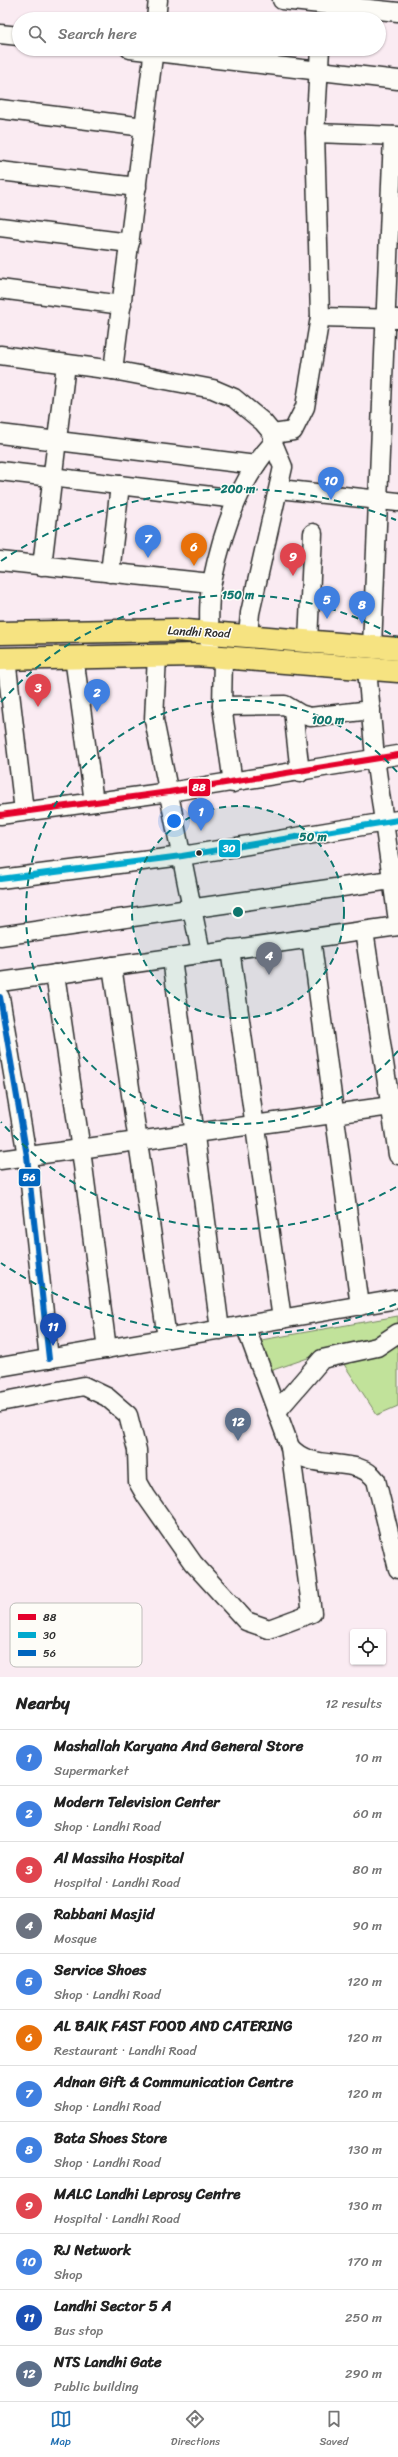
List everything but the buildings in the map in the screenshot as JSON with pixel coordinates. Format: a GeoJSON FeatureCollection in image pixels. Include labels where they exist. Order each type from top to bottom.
{"type":"FeatureCollection","features":[{"type":"Feature","properties":{"kind":"main road","name":"Landhi Road"},"geometry":{"type":"LineString","coordinates":[[0,633],[175,630],[248,635],[398,649]]}},
{"type":"Feature","properties":{"kind":"main road","name":"Landhi Road"},"geometry":{"type":"LineString","coordinates":[[3,659],[157,655],[217,656],[398,671]]}},
{"type":"Feature","properties":{"kind":"street"},"geometry":{"type":"LineString","coordinates":[[157,12],[158,0]]}},
{"type":"Feature","properties":{"kind":"street"},"geometry":{"type":"LineString","coordinates":[[282,0],[326,8],[398,12]]}},
{"type":"Feature","properties":{"kind":"street"},"geometry":{"type":"LineString","coordinates":[[0,34],[12,35]]}},
{"type":"Feature","properties":{"kind":"street"},"geometry":{"type":"LineString","coordinates":[[113,370],[153,56]]}},
{"type":"Feature","properties":{"kind":"street"},"geometry":{"type":"LineString","coordinates":[[203,56],[398,80]]}},
{"type":"Feature","properties":{"kind":"street"},"geometry":{"type":"LineString","coordinates":[[233,783],[222,706],[217,656],[210,632],[211,583],[237,499],[273,438],[293,431],[304,407],[320,317],[314,133],[319,56]]}},
{"type":"Feature","properties":{"kind":"street"},"geometry":{"type":"LineString","coordinates":[[0,109],[144,127]]}},
{"type":"Feature","properties":{"kind":"street"},"geometry":{"type":"LineString","coordinates":[[314,133],[396,136],[392,319],[377,501],[372,647]]}},
{"type":"Feature","properties":{"kind":"street"},"geometry":{"type":"LineString","coordinates":[[0,171],[137,187]]}},
{"type":"Feature","properties":{"kind":"street"},"geometry":{"type":"LineString","coordinates":[[0,226],[130,243]]}},
{"type":"Feature","properties":{"kind":"street"},"geometry":{"type":"LineString","coordinates":[[0,289],[122,305]]}},
{"type":"Feature","properties":{"kind":"street"},"geometry":{"type":"LineString","coordinates":[[320,317],[392,319]]}},
{"type":"Feature","properties":{"kind":"street"},"geometry":{"type":"LineString","coordinates":[[0,355],[113,370],[212,389],[234,398],[262,422],[273,438],[283,467],[250,613],[248,635]]}},
{"type":"Feature","properties":{"kind":"street"},"geometry":{"type":"LineString","coordinates":[[42,566],[55,440],[66,364]]}},
{"type":"Feature","properties":{"kind":"street"},"geometry":{"type":"LineString","coordinates":[[0,434],[256,465]]}},
{"type":"Feature","properties":{"kind":"street"},"geometry":{"type":"LineString","coordinates":[[0,471],[237,499]]}},
{"type":"Feature","properties":{"kind":"street"},"geometry":{"type":"LineString","coordinates":[[110,573],[120,485]]}},
{"type":"Feature","properties":{"kind":"street"},"geometry":{"type":"LineString","coordinates":[[279,489],[377,501],[398,502]]}},
{"type":"Feature","properties":{"kind":"street"},"geometry":{"type":"LineString","coordinates":[[308,641],[313,533]]}},
{"type":"Feature","properties":{"kind":"street"},"geometry":{"type":"LineString","coordinates":[[0,561],[211,583]]}},
{"type":"Feature","properties":{"kind":"street"},"geometry":{"type":"LineString","coordinates":[[157,655],[154,720],[201,954]]}},
{"type":"Feature","properties":{"kind":"street"},"geometry":{"type":"LineString","coordinates":[[74,657],[94,802]]}},
{"type":"Feature","properties":{"kind":"street"},"geometry":{"type":"LineString","coordinates":[[3,659],[24,812]]}},
{"type":"Feature","properties":{"kind":"street"},"geometry":{"type":"LineString","coordinates":[[367,669],[375,758],[391,821],[398,921]]}},
{"type":"Feature","properties":{"kind":"street"},"geometry":{"type":"LineString","coordinates":[[222,706],[285,704],[293,710],[310,716],[371,710]]}},
{"type":"Feature","properties":{"kind":"street"},"geometry":{"type":"LineString","coordinates":[[293,710],[300,773]]}},
{"type":"Feature","properties":{"kind":"street"},"geometry":{"type":"LineString","coordinates":[[0,814],[233,783],[300,773],[375,758],[398,755]]}},
{"type":"Feature","properties":{"kind":"street"},"geometry":{"type":"LineString","coordinates":[[0,879],[182,856],[391,821]]}},
{"type":"Feature","properties":{"kind":"street"},"geometry":{"type":"LineString","coordinates":[[0,936],[394,879]]}},
{"type":"Feature","properties":{"kind":"street"},"geometry":{"type":"LineString","coordinates":[[0,982],[398,926]]}},
{"type":"Feature","properties":{"kind":"street"},"geometry":{"type":"LineString","coordinates":[[364,930],[394,1106],[398,1155]]}},
{"type":"Feature","properties":{"kind":"street"},"geometry":{"type":"LineString","coordinates":[[311,938],[360,1306]]}},
{"type":"Feature","properties":{"kind":"street"},"geometry":{"type":"LineString","coordinates":[[230,949],[282,1319]]}},
{"type":"Feature","properties":{"kind":"street"},"geometry":{"type":"LineString","coordinates":[[172,958],[220,1330]]}},
{"type":"Feature","properties":{"kind":"street"},"geometry":{"type":"LineString","coordinates":[[112,966],[139,1140],[167,1338]]}},
{"type":"Feature","properties":{"kind":"street"},"geometry":{"type":"LineString","coordinates":[[55,974],[81,1150],[107,1349]]}},
{"type":"Feature","properties":{"kind":"street"},"geometry":{"type":"LineString","coordinates":[[0,997],[26,1156],[49,1359]]}},
{"type":"Feature","properties":{"kind":"street"},"geometry":{"type":"LineString","coordinates":[[0,1160],[81,1150],[139,1140],[195,1135],[394,1106]]}},
{"type":"Feature","properties":{"kind":"street"},"geometry":{"type":"LineString","coordinates":[[0,1367],[398,1299]]}},
{"type":"Feature","properties":{"kind":"street"},"geometry":{"type":"LineString","coordinates":[[0,1402],[84,1386],[107,1397],[128,1414],[137,1450],[138,1482],[146,1496],[193,1563],[246,1621],[269,1629],[312,1614],[290,1447],[245,1325]]}},
{"type":"Feature","properties":{"kind":"street"},"geometry":{"type":"LineString","coordinates":[[277,1411],[322,1359],[378,1347],[398,1333]]}},
{"type":"Feature","properties":{"kind":"street"},"geometry":{"type":"LineString","coordinates":[[290,1447],[295,1453],[308,1461],[360,1469],[371,1474],[376,1480],[398,1569]]}},
{"type":"Feature","properties":{"kind":"green space"},"geometry":{"type":"Polygon","coordinates":[[[398,1316],[398,1406],[377,1415],[334,1349],[270,1371],[261,1340],[398,1316]]]}},
{"type":"Feature","properties":{"kind":"transit line","name":"88"},"geometry":{"type":"LineString","coordinates":[[0,815],[169,792],[398,755]]}},
{"type":"Feature","properties":{"kind":"transit line","name":"30"},"geometry":{"type":"LineString","coordinates":[[0,879],[182,856],[398,820]]}},
{"type":"Feature","properties":{"kind":"transit line","name":"56"},"geometry":{"type":"LineString","coordinates":[[0,997],[27,1156],[49,1359]]}},
{"type":"Feature","properties":{"kind":"place","name":"RJ Network"},"geometry":{"type":"Point","coordinates":[331,500]}},
{"type":"Feature","properties":{"kind":"place","name":"Adnan Gift & Communication Centre"},"geometry":{"type":"Point","coordinates":[148,558]}},
{"type":"Feature","properties":{"kind":"place","name":"AL BAIK FAST FOOD AND CATERING"},"geometry":{"type":"Point","coordinates":[194,566]}},
{"type":"Feature","properties":{"kind":"place","name":"MALC Landhi Leprosy Centre"},"geometry":{"type":"Point","coordinates":[293,576]}},
{"type":"Feature","properties":{"kind":"place","name":"Service Shoes"},"geometry":{"type":"Point","coordinates":[327,619]}},
{"type":"Feature","properties":{"kind":"place","name":"Bata Shoes Store"},"geometry":{"type":"Point","coordinates":[362,624]}},
{"type":"Feature","properties":{"kind":"place","name":"Al Massiha Hospital"},"geometry":{"type":"Point","coordinates":[38,707]}},
{"type":"Feature","properties":{"kind":"place","name":"Modern Television Center"},"geometry":{"type":"Point","coordinates":[97,712]}},
{"type":"Feature","properties":{"kind":"place","name":"Mashallah Karyana And General Store"},"geometry":{"type":"Point","coordinates":[201,831]}},
{"type":"Feature","properties":{"kind":"place","name":"Rabbani Masjid"},"geometry":{"type":"Point","coordinates":[269,975]}},
{"type":"Feature","properties":{"kind":"place","name":"Landhi Sector 5 A"},"geometry":{"type":"Point","coordinates":[53,1346]}},
{"type":"Feature","properties":{"kind":"place","name":"NTS Landhi Gate"},"geometry":{"type":"Point","coordinates":[238,1441]}}]}
